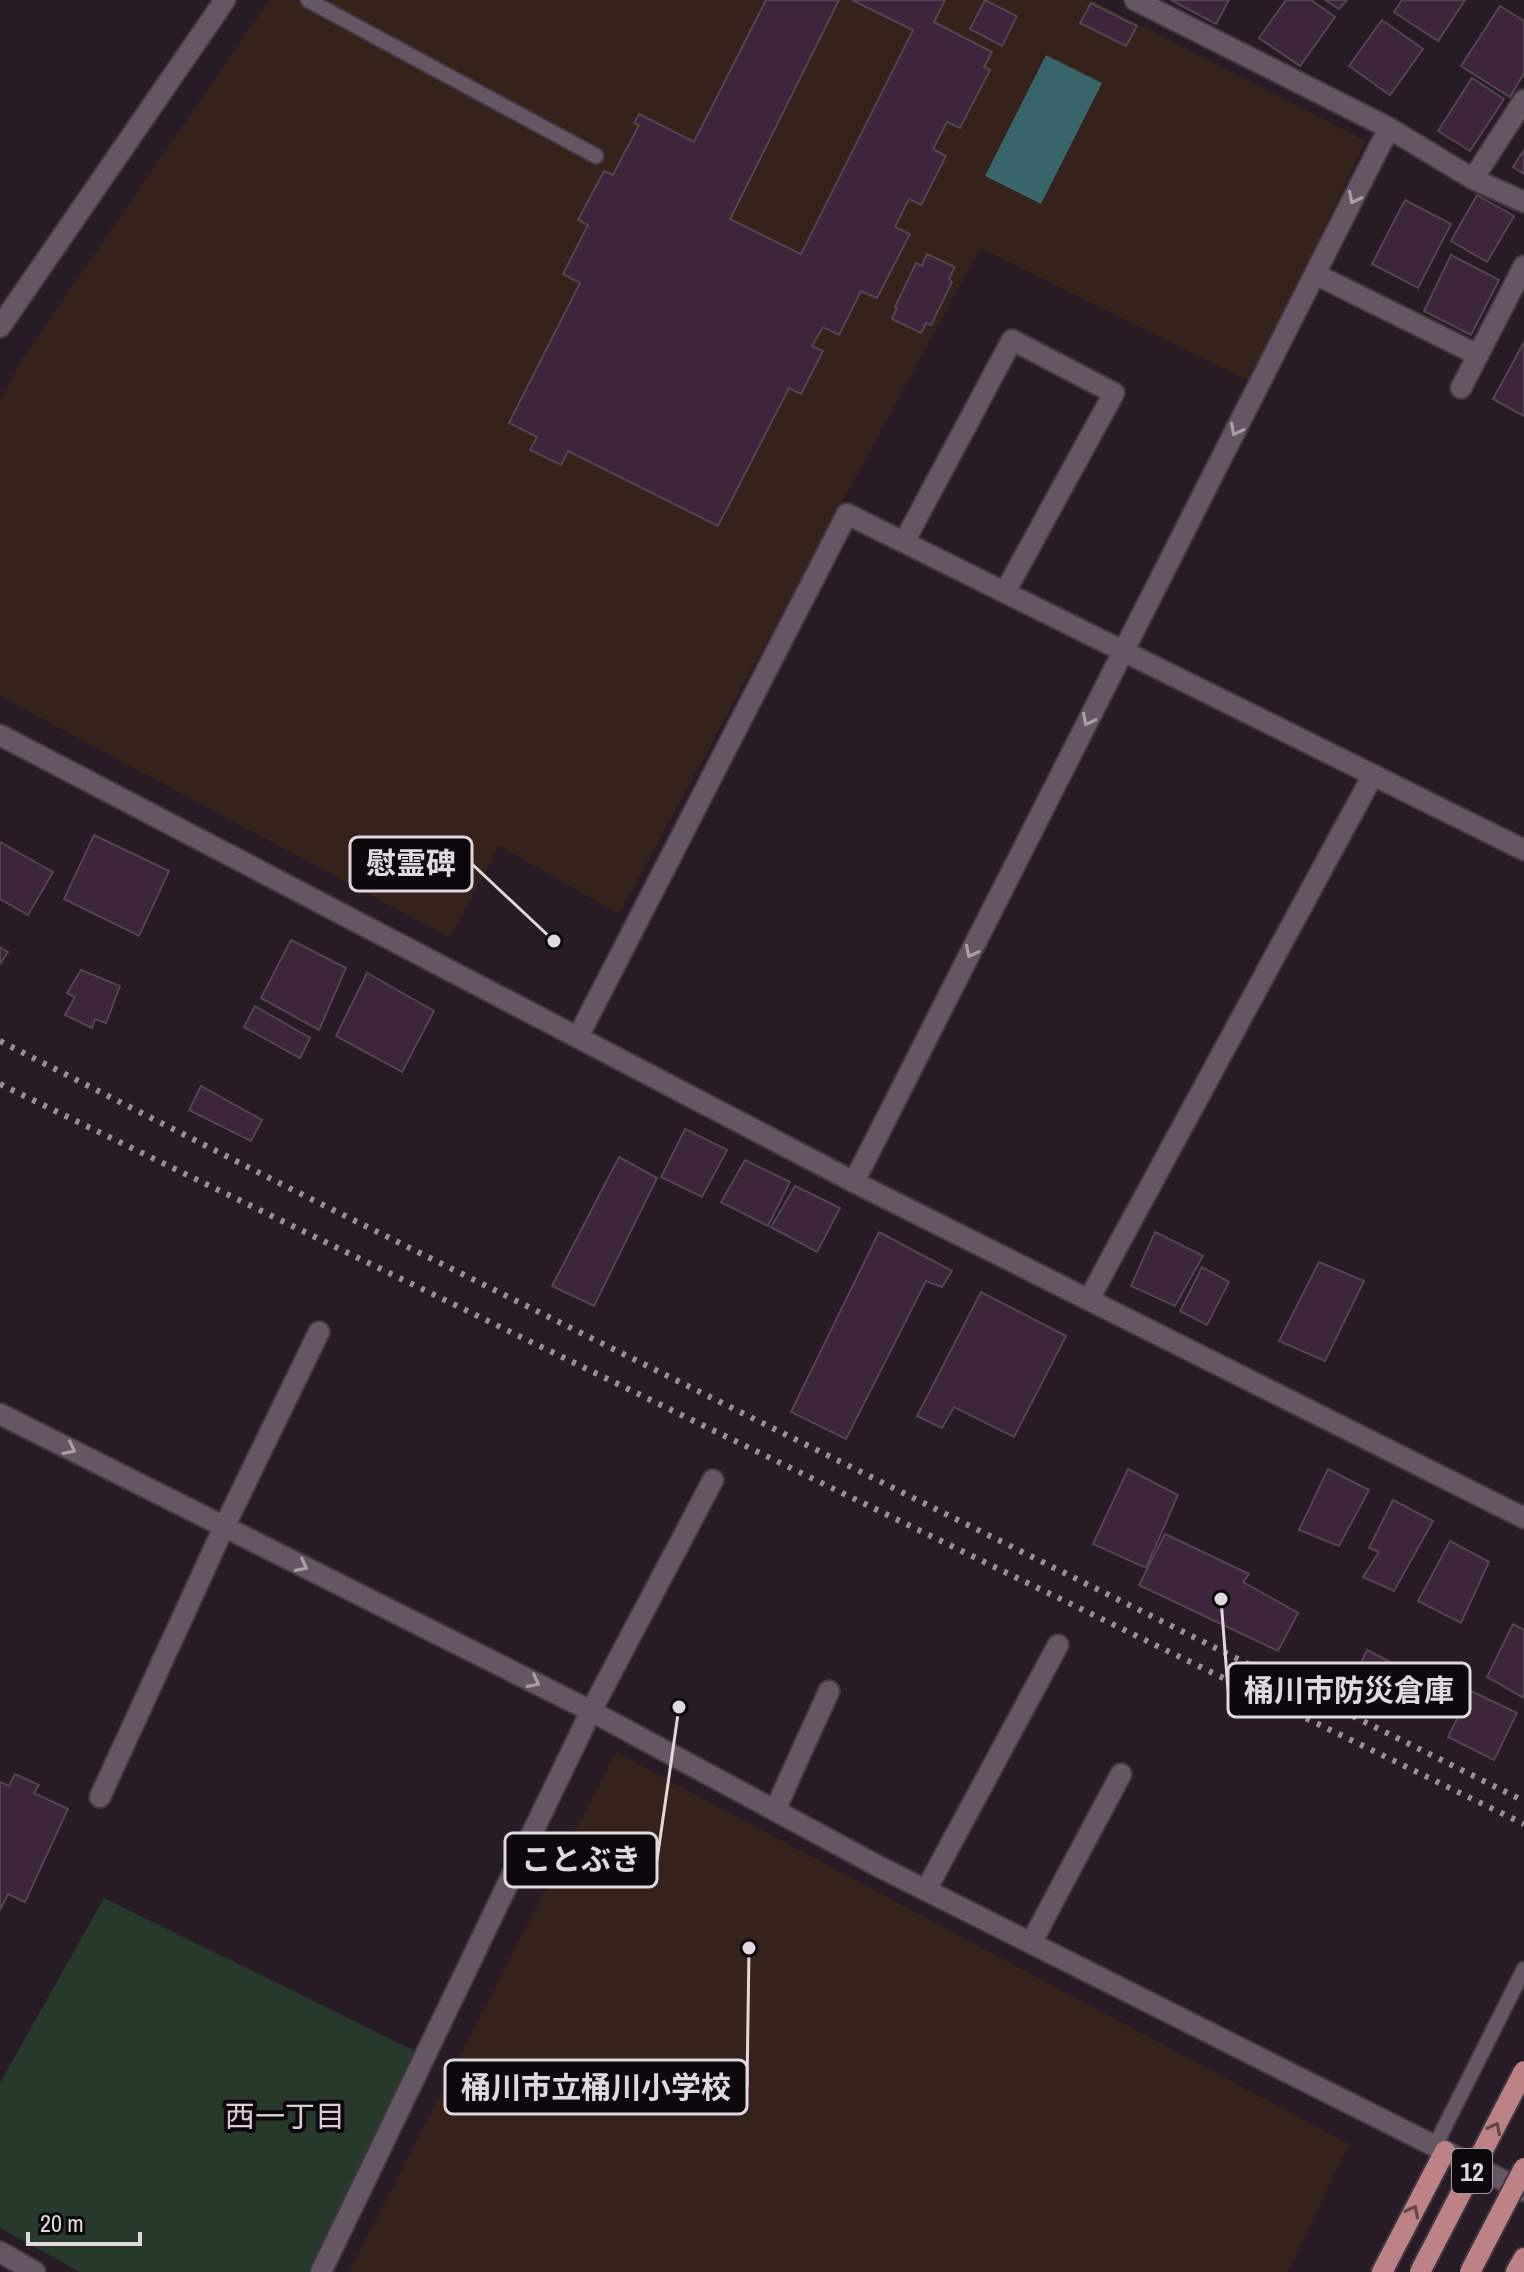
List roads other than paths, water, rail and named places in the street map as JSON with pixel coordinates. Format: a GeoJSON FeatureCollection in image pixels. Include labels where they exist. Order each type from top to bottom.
{"type":"FeatureCollection","features":[{"type":"Feature","properties":{"kind":"main road","name":"12"},"geometry":{"type":"LineString","coordinates":[[1420,2272],[1524,2071]]}},
{"type":"Feature","properties":{"kind":"main road"},"geometry":{"type":"LineString","coordinates":[[1382,2272],[1440,2149]]}},
{"type":"Feature","properties":{"kind":"main road","name":"12"},"geometry":{"type":"LineString","coordinates":[[1470,2272],[1524,2168]]}},
{"type":"Feature","properties":{"kind":"main road"},"geometry":{"type":"LineString","coordinates":[[1516,2272],[1524,2258]]}},
{"type":"Feature","properties":{"kind":"street"},"geometry":{"type":"LineString","coordinates":[[0,327],[225,0]]}},
{"type":"Feature","properties":{"kind":"street"},"geometry":{"type":"LineString","coordinates":[[1135,0],[1389,128],[1473,179],[1524,202]]}},
{"type":"Feature","properties":{"kind":"street"},"geometry":{"type":"LineString","coordinates":[[1473,179],[1524,100]]}},
{"type":"Feature","properties":{"kind":"street"},"geometry":{"type":"LineString","coordinates":[[854,1182],[1389,128]]}},
{"type":"Feature","properties":{"kind":"street"},"geometry":{"type":"LineString","coordinates":[[1461,388],[1524,266]]}},
{"type":"Feature","properties":{"kind":"street"},"geometry":{"type":"LineString","coordinates":[[1315,274],[1478,355]]}},
{"type":"Feature","properties":{"kind":"street"},"geometry":{"type":"LineString","coordinates":[[904,542],[1012,340],[1114,393],[1005,592]]}},
{"type":"Feature","properties":{"kind":"street"},"geometry":{"type":"LineString","coordinates":[[578,1037],[847,514],[1524,850]]}},
{"type":"Feature","properties":{"kind":"street"},"geometry":{"type":"LineString","coordinates":[[0,735],[854,1182],[1524,1518]]}},
{"type":"Feature","properties":{"kind":"street"},"geometry":{"type":"LineString","coordinates":[[1089,1299],[1373,775]]}},
{"type":"Feature","properties":{"kind":"street"},"geometry":{"type":"LineString","coordinates":[[100,1797],[224,1527],[319,1332]]}},
{"type":"Feature","properties":{"kind":"street"},"geometry":{"type":"LineString","coordinates":[[0,1414],[591,1711],[926,1890],[1524,2191]]}},
{"type":"Feature","properties":{"kind":"street"},"geometry":{"type":"LineString","coordinates":[[321,2272],[591,1711],[713,1480]]}},
{"type":"Feature","properties":{"kind":"street"},"geometry":{"type":"LineString","coordinates":[[926,1890],[1058,1645]]}},
{"type":"Feature","properties":{"kind":"street"},"geometry":{"type":"LineString","coordinates":[[775,1810],[829,1691]]}},
{"type":"Feature","properties":{"kind":"street"},"geometry":{"type":"LineString","coordinates":[[1031,1943],[1121,1774]]}},
{"type":"Feature","properties":{"kind":"street"},"geometry":{"type":"LineString","coordinates":[[0,2252],[35,2272]]}},
{"type":"Feature","properties":{"kind":"lane"},"geometry":{"type":"LineString","coordinates":[[308,0],[596,156]]}},
{"type":"Feature","properties":{"kind":"lane"},"geometry":{"type":"LineString","coordinates":[[1440,2149],[1524,1969]]}},
{"type":"Feature","properties":{"kind":"water"},"geometry":{"type":"Polygon","coordinates":[[[1046,55],[1102,83],[1041,204],[985,176],[1046,55]]]}},
{"type":"Feature","properties":{"kind":"railway"},"geometry":{"type":"LineString","coordinates":[[0,1041],[293,1190],[1524,1801]]}},
{"type":"Feature","properties":{"kind":"railway"},"geometry":{"type":"LineString","coordinates":[[0,1084],[1524,1824]]}},
{"type":"Feature","properties":{"kind":"place","name":"慰霊碑"},"geometry":{"type":"Point","coordinates":[554,941]}},
{"type":"Feature","properties":{"kind":"place","name":"桶川市防災倉庫"},"geometry":{"type":"Point","coordinates":[1221,1599]}},
{"type":"Feature","properties":{"kind":"place","name":"ことぶき"},"geometry":{"type":"Point","coordinates":[679,1707]}},
{"type":"Feature","properties":{"kind":"place","name":"桶川市立桶川小学校"},"geometry":{"type":"Point","coordinates":[749,1948]}},
{"type":"Feature","properties":{"kind":"district","name":"西一丁目"},"geometry":{"type":"Point","coordinates":[285,2116]}}]}
